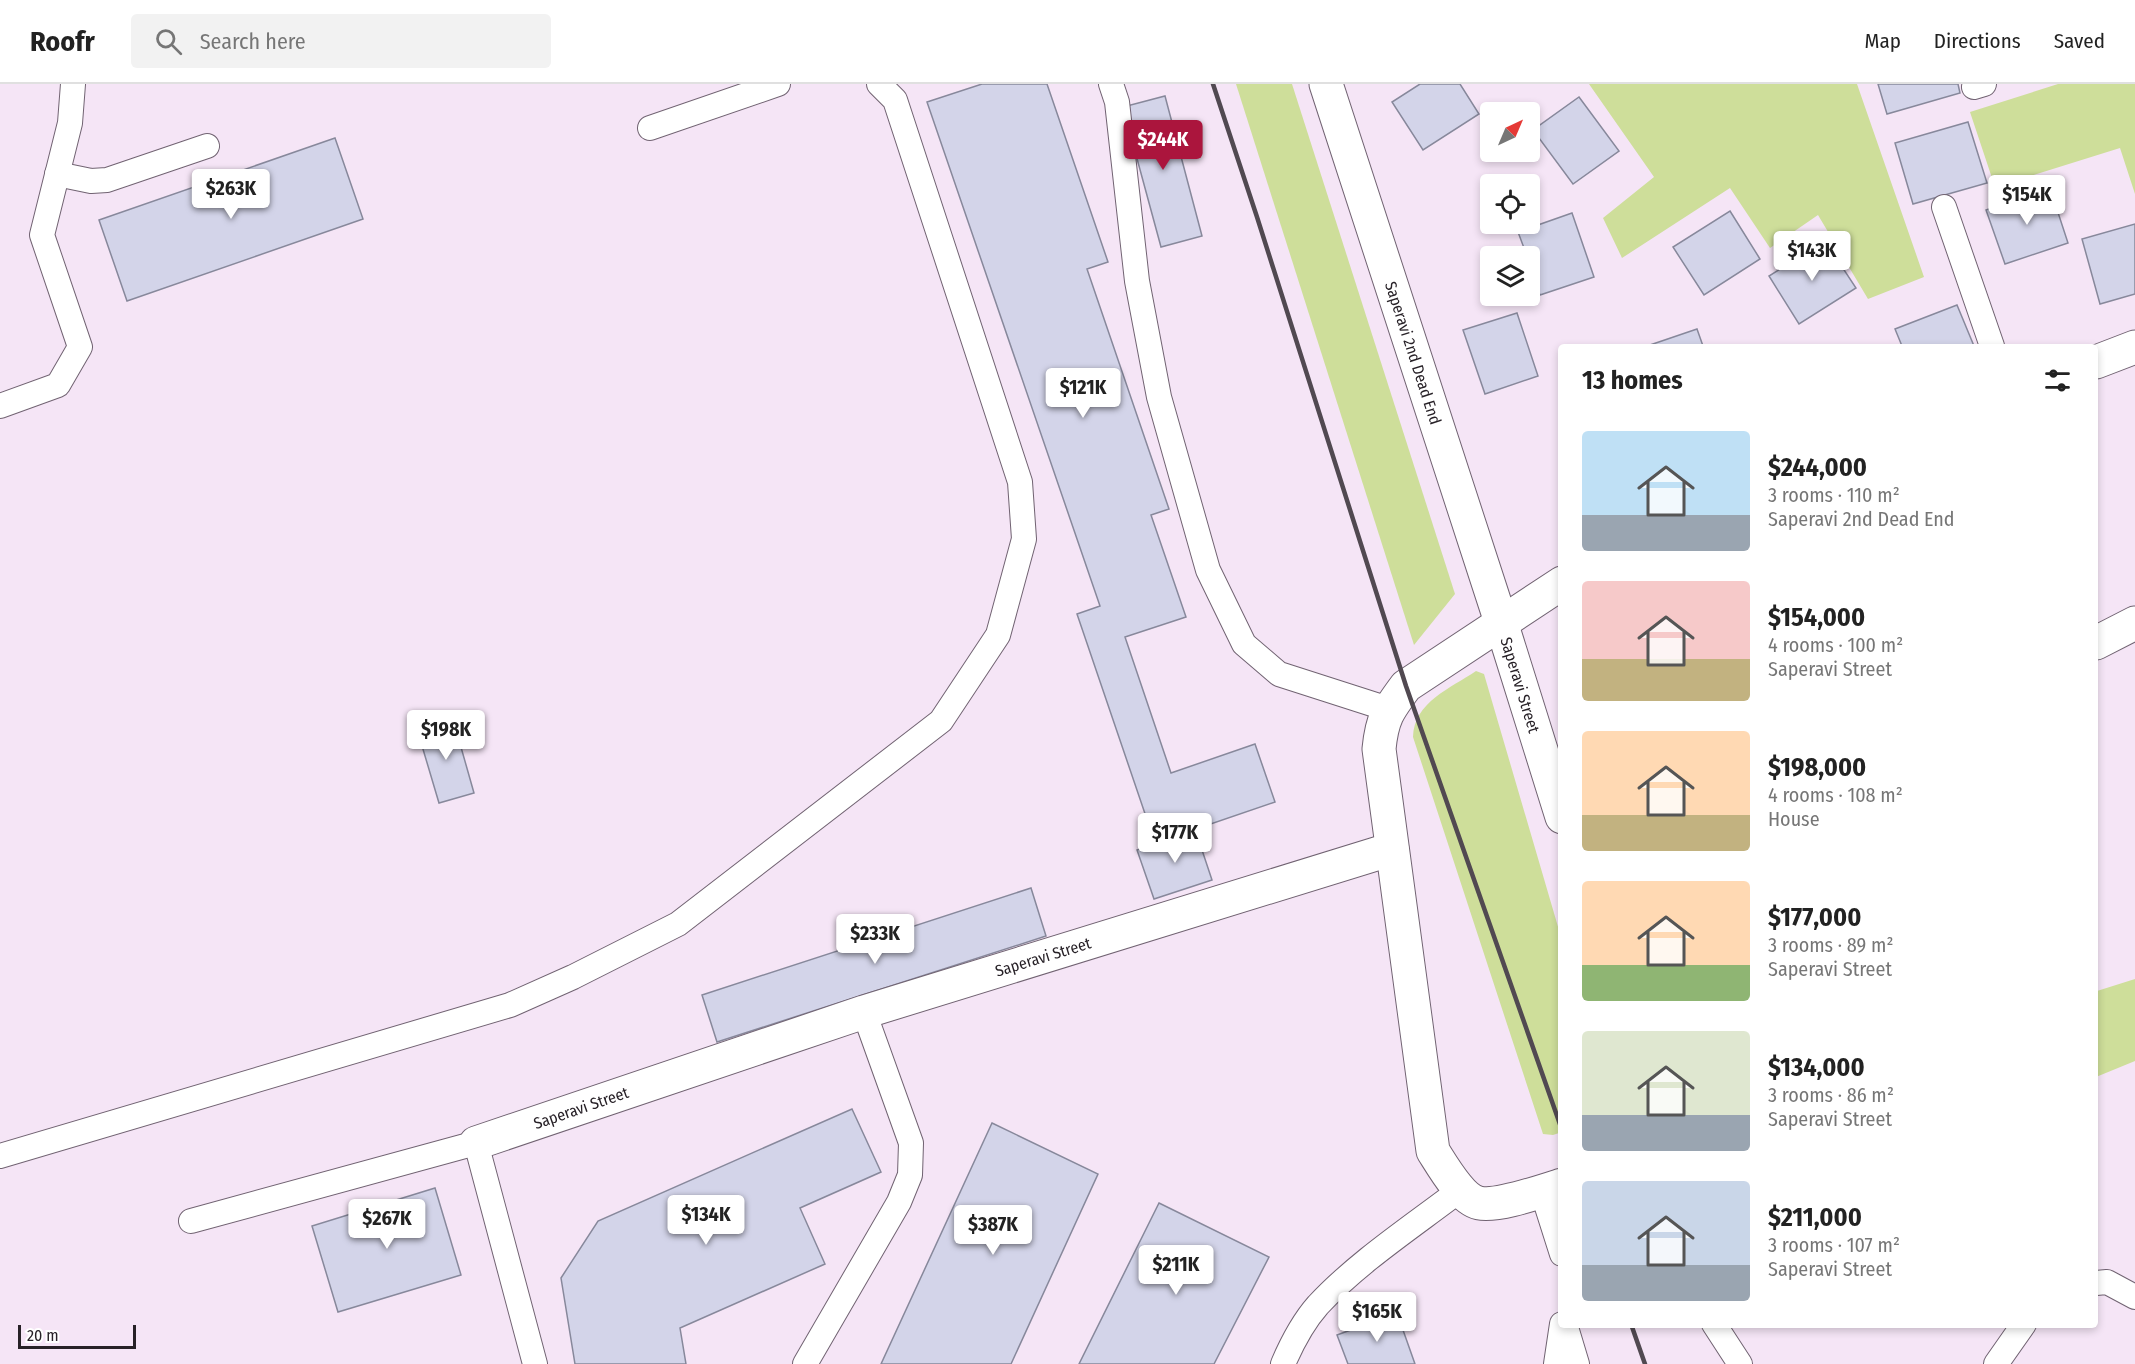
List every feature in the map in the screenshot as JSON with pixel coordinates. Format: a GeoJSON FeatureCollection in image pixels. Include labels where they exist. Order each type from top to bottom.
{"type":"FeatureCollection","features":[{"type":"Feature","properties":{"kind":"street","name":"Saperavi 2nd Dead End"},"geometry":{"type":"LineString","coordinates":[[1326,84],[1501,622]]}},
{"type":"Feature","properties":{"kind":"street"},"geometry":{"type":"LineString","coordinates":[[2098,361],[2135,347]]}},
{"type":"Feature","properties":{"kind":"street","name":"Saperavi Street"},"geometry":{"type":"LineString","coordinates":[[1558,586],[1501,622],[1558,804]]}},
{"type":"Feature","properties":{"kind":"street"},"geometry":{"type":"LineString","coordinates":[[1501,622],[1406,686],[1388,710],[1382,726],[1379,749],[1433,1151],[1444,1170],[1461,1190],[1477,1203],[1494,1203],[1552,1188]]}},
{"type":"Feature","properties":{"kind":"street"},"geometry":{"type":"LineString","coordinates":[[2098,642],[2135,623]]}},
{"type":"Feature","properties":{"kind":"street","name":"Saperavi Street"},"geometry":{"type":"LineString","coordinates":[[476,1143],[864,1012],[1392,849]]}},
{"type":"Feature","properties":{"kind":"lane"},"geometry":{"type":"LineString","coordinates":[[0,406],[58,385],[80,347],[42,235],[70,123],[73,84]]}},
{"type":"Feature","properties":{"kind":"lane"},"geometry":{"type":"LineString","coordinates":[[650,128],[778,84]]}},
{"type":"Feature","properties":{"kind":"lane"},"geometry":{"type":"LineString","coordinates":[[0,1156],[510,1005],[573,977],[678,924],[941,721],[998,635],[1024,539],[1020,482],[895,100],[879,84]]}},
{"type":"Feature","properties":{"kind":"lane"},"geometry":{"type":"LineString","coordinates":[[1111,84],[1117,102],[1137,281],[1159,397],[1208,570],[1244,644],[1279,674],[1388,710]]}},
{"type":"Feature","properties":{"kind":"lane"},"geometry":{"type":"LineString","coordinates":[[57,174],[91,181],[107,180],[207,146]]}},
{"type":"Feature","properties":{"kind":"lane"},"geometry":{"type":"LineString","coordinates":[[1944,207],[1991,344]]}},
{"type":"Feature","properties":{"kind":"lane"},"geometry":{"type":"LineString","coordinates":[[805,1364],[899,1202],[909,1175],[911,1143],[864,1012]]}},
{"type":"Feature","properties":{"kind":"lane"},"geometry":{"type":"LineString","coordinates":[[191,1221],[476,1143],[535,1364]]}},
{"type":"Feature","properties":{"kind":"lane"},"geometry":{"type":"LineString","coordinates":[[1552,1188],[1558,1228]]}},
{"type":"Feature","properties":{"kind":"lane"},"geometry":{"type":"LineString","coordinates":[[1283,1364],[1294,1338],[1317,1306],[1351,1274],[1461,1190]]}},
{"type":"Feature","properties":{"kind":"lane"},"geometry":{"type":"LineString","coordinates":[[2098,1283],[2107,1282],[2135,1297]]}},
{"type":"Feature","properties":{"kind":"lane"},"geometry":{"type":"LineString","coordinates":[[1556,1364],[1562,1328]]}},
{"type":"Feature","properties":{"kind":"lane"},"geometry":{"type":"LineString","coordinates":[[1564,1328],[1577,1364]]}},
{"type":"Feature","properties":{"kind":"lane"},"geometry":{"type":"LineString","coordinates":[[1717,1328],[1740,1364]]}},
{"type":"Feature","properties":{"kind":"lane"},"geometry":{"type":"LineString","coordinates":[[1995,1364],[2021,1328]]}},
{"type":"Feature","properties":{"kind":"green space"},"geometry":{"type":"Polygon","coordinates":[[[1236,84],[1292,84],[1455,594],[1414,645],[1236,84]]]}},
{"type":"Feature","properties":{"kind":"green space"},"geometry":{"type":"Polygon","coordinates":[[[1589,84],[1857,84],[1924,277],[1868,299],[1818,215],[1770,248],[1730,188],[1622,258],[1603,218],[1654,177],[1589,84]]]}},
{"type":"Feature","properties":{"kind":"green space"},"geometry":{"type":"Polygon","coordinates":[[[2058,84],[2135,84],[2135,194],[2120,148],[1995,187],[1970,112],[2058,84]]]}},
{"type":"Feature","properties":{"kind":"green space"},"geometry":{"type":"Polygon","coordinates":[[[1476,671],[1484,674],[1558,927],[1558,1133],[1553,1135],[1543,1134],[1413,737],[1420,714],[1445,690],[1476,671]]]}},
{"type":"Feature","properties":{"kind":"green space"},"geometry":{"type":"Polygon","coordinates":[[[2135,979],[2135,1061],[2098,1076],[2098,991],[2135,979]]]}},
{"type":"Feature","properties":{"kind":"building"},"geometry":{"type":"Polygon","coordinates":[[[982,84],[1047,84],[1108,262],[1087,269],[1169,509],[1151,515],[1186,617],[1125,637],[1171,773],[1255,744],[1275,802],[1155,843],[1077,614],[1100,606],[927,102],[982,84]]]}},
{"type":"Feature","properties":{"kind":"building"},"geometry":{"type":"Polygon","coordinates":[[[1420,84],[1460,84],[1479,114],[1423,150],[1392,102],[1420,84]]]}},
{"type":"Feature","properties":{"kind":"building"},"geometry":{"type":"Polygon","coordinates":[[[1878,84],[1958,84],[1960,93],[1887,114],[1878,84]]]}},
{"type":"Feature","properties":{"kind":"building"},"geometry":{"type":"Polygon","coordinates":[[[1165,96],[1202,236],[1161,247],[1123,107],[1165,96]]]}},
{"type":"Feature","properties":{"kind":"building"},"geometry":{"type":"Polygon","coordinates":[[[1579,97],[1619,151],[1573,184],[1540,139],[1540,125],[1579,97]]]}},
{"type":"Feature","properties":{"kind":"building"},"geometry":{"type":"Polygon","coordinates":[[[1968,122],[1987,183],[1913,204],[1895,143],[1968,122]]]}},
{"type":"Feature","properties":{"kind":"building"},"geometry":{"type":"Polygon","coordinates":[[[335,138],[363,219],[127,301],[99,220],[335,138]]]}},
{"type":"Feature","properties":{"kind":"building"},"geometry":{"type":"Polygon","coordinates":[[[2050,188],[2068,243],[2005,264],[1986,210],[2050,188]]]}},
{"type":"Feature","properties":{"kind":"building"},"geometry":{"type":"Polygon","coordinates":[[[1730,211],[1760,259],[1704,295],[1673,247],[1730,211]]]}},
{"type":"Feature","properties":{"kind":"building"},"geometry":{"type":"Polygon","coordinates":[[[1572,213],[1594,277],[1540,295],[1540,246],[1523,246],[1519,234],[1540,234],[1540,224],[1572,213]]]}},
{"type":"Feature","properties":{"kind":"building"},"geometry":{"type":"Polygon","coordinates":[[[2135,224],[2135,294],[2100,304],[2082,239],[2135,224]]]}},
{"type":"Feature","properties":{"kind":"building"},"geometry":{"type":"Polygon","coordinates":[[[1825,241],[1856,288],[1799,324],[1769,276],[1825,241]]]}},
{"type":"Feature","properties":{"kind":"building"},"geometry":{"type":"Polygon","coordinates":[[[1957,305],[1973,344],[1901,344],[1895,329],[1957,305]]]}},
{"type":"Feature","properties":{"kind":"building"},"geometry":{"type":"Polygon","coordinates":[[[1517,313],[1538,376],[1485,394],[1463,330],[1517,313]]]}},
{"type":"Feature","properties":{"kind":"building"},"geometry":{"type":"Polygon","coordinates":[[[1697,329],[1702,344],[1653,344],[1697,329]]]}},
{"type":"Feature","properties":{"kind":"building"},"geometry":{"type":"Polygon","coordinates":[[[453,719],[474,793],[439,803],[417,729],[453,719]]]}},
{"type":"Feature","properties":{"kind":"building"},"geometry":{"type":"Polygon","coordinates":[[[1195,829],[1212,880],[1154,899],[1137,850],[1195,829]]]}},
{"type":"Feature","properties":{"kind":"building"},"geometry":{"type":"Polygon","coordinates":[[[1031,888],[1046,936],[717,1042],[702,995],[1031,888]]]}},
{"type":"Feature","properties":{"kind":"building"},"geometry":{"type":"Polygon","coordinates":[[[852,1109],[881,1172],[800,1208],[825,1264],[680,1328],[686,1364],[575,1364],[561,1278],[598,1221],[852,1109]]]}},
{"type":"Feature","properties":{"kind":"building"},"geometry":{"type":"Polygon","coordinates":[[[992,1123],[1098,1174],[1011,1364],[881,1364],[992,1123]]]}},
{"type":"Feature","properties":{"kind":"building"},"geometry":{"type":"Polygon","coordinates":[[[435,1188],[461,1275],[338,1312],[312,1226],[435,1188]]]}},
{"type":"Feature","properties":{"kind":"building"},"geometry":{"type":"Polygon","coordinates":[[[1159,1203],[1269,1257],[1214,1364],[1079,1364],[1159,1203]]]}},
{"type":"Feature","properties":{"kind":"building"},"geometry":{"type":"Polygon","coordinates":[[[1397,1313],[1415,1364],[1348,1364],[1337,1335],[1397,1313]]]}},
{"type":"Feature","properties":{"kind":"railway"},"geometry":{"type":"LineString","coordinates":[[1213,84],[1406,686],[1558,1119]]}},
{"type":"Feature","properties":{"kind":"railway"},"geometry":{"type":"LineString","coordinates":[[1632,1328],[1645,1364]]}}]}
